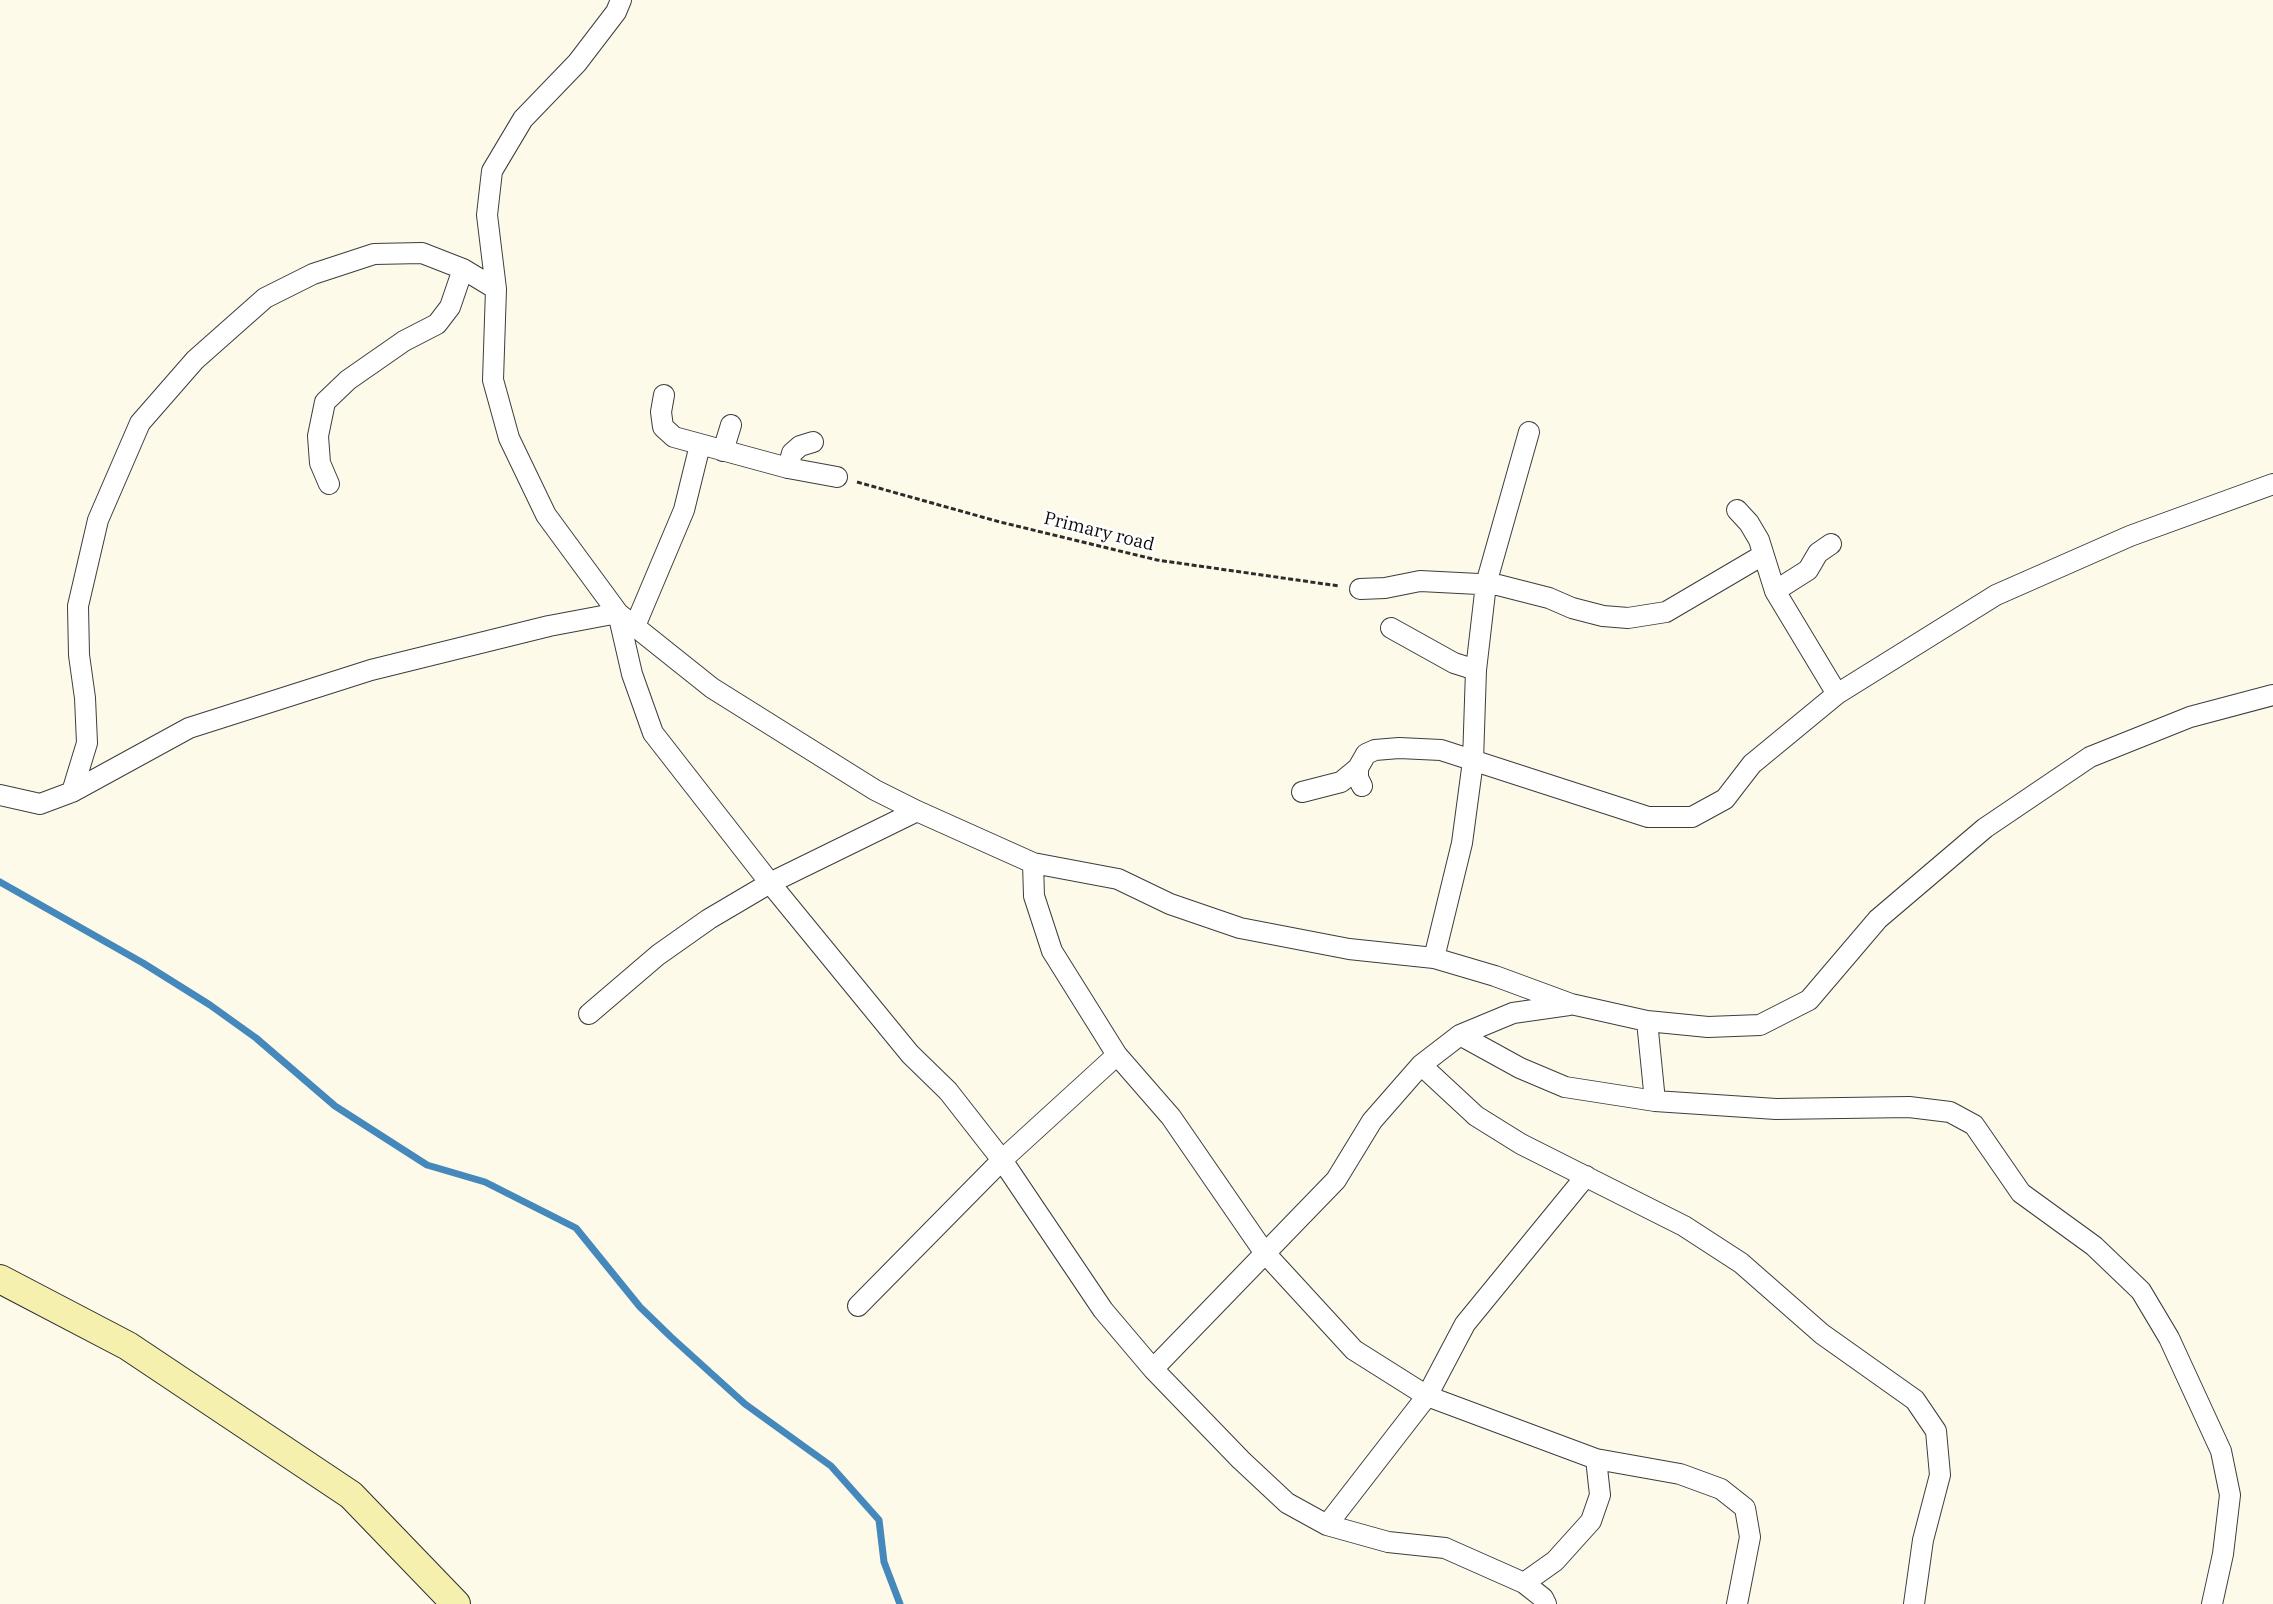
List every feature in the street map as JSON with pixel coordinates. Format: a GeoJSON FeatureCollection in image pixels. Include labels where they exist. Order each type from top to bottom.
{"type":"FeatureCollection","features":[{"type":"Feature","properties":{"kind":"street"},"geometry":{"type":"LineString","coordinates":[[620,0],[616,12],[577,63],[523,119],[492,171],[487,215],[496,289],[493,380],[508,438],[546,515],[618,613],[712,688],[875,790],[1032,863],[1118,879],[1170,904],[1240,928],[1349,949],[1434,958],[1494,976],[1571,1004],[1647,1021],[1708,1026],[1760,1025],[1809,1000],[1878,919],[1985,828],[2090,757],[2190,718],[2273,695]]}},
{"type":"Feature","properties":{"kind":"street"},"geometry":{"type":"LineString","coordinates":[[72,792],[87,743],[85,698],[79,655],[78,606],[98,520],[140,423],[195,360],[265,298],[313,274],[374,254],[422,253],[463,269],[496,289]]}},
{"type":"Feature","properties":{"kind":"street"},"geometry":{"type":"LineString","coordinates":[[329,484],[320,463],[318,436],[325,402],[348,380],[404,340],[437,324],[450,307],[463,269]]}},
{"type":"Feature","properties":{"kind":"street"},"geometry":{"type":"LineString","coordinates":[[664,394],[661,412],[663,427],[674,438],[788,468],[837,477]]}},
{"type":"Feature","properties":{"kind":"street"},"geometry":{"type":"LineString","coordinates":[[723,450],[731,425]]}},
{"type":"Feature","properties":{"kind":"street"},"geometry":{"type":"LineString","coordinates":[[1434,958],[1462,843],[1473,761],[1476,670],[1486,584],[1529,432]]}},
{"type":"Feature","properties":{"kind":"street"},"geometry":{"type":"LineString","coordinates":[[788,468],[792,453],[800,446],[813,442]]}},
{"type":"Feature","properties":{"kind":"street"},"geometry":{"type":"LineString","coordinates":[[635,626],[684,510],[700,445]]}},
{"type":"Feature","properties":{"kind":"street"},"geometry":{"type":"LineString","coordinates":[[1302,792],[1360,777],[1366,754],[1375,750],[1399,748],[1441,750],[1648,817],[1692,817],[1724,799],[1752,764],[1837,694],[1996,595],[2130,536],[2273,484]]}},
{"type":"Feature","properties":{"kind":"street"},"geometry":{"type":"LineString","coordinates":[[1737,510],[1749,523],[1759,540],[1775,591],[1837,694]]}},
{"type":"Feature","properties":{"kind":"street"},"geometry":{"type":"LineString","coordinates":[[1775,591],[1808,570],[1818,553],[1831,544]]}},
{"type":"Feature","properties":{"kind":"street"},"geometry":{"type":"LineString","coordinates":[[1360,589],[1385,588],[1420,581],[1498,585],[1549,598],[1572,608],[1603,616],[1628,618],[1666,612],[1763,554]]}},
{"type":"Feature","properties":{"kind":"street"},"geometry":{"type":"LineString","coordinates":[[0,794],[40,804],[72,792],[189,728],[371,670],[549,626],[618,613]]}},
{"type":"Feature","properties":{"kind":"street"},"geometry":{"type":"LineString","coordinates":[[618,613],[632,674],[653,733],[770,884],[910,1054],[948,1091],[1002,1160],[1103,1310],[1153,1369],[1241,1460],[1287,1503],[1328,1525],[1388,1542],[1445,1548],[1524,1583],[1543,1598],[1546,1604]]}},
{"type":"Feature","properties":{"kind":"street"},"geometry":{"type":"LineString","coordinates":[[1392,628],[1454,663],[1476,670]]}},
{"type":"Feature","properties":{"kind":"street"},"geometry":{"type":"LineString","coordinates":[[589,1014],[658,955],[709,919],[770,884],[917,811]]}},
{"type":"Feature","properties":{"kind":"street"},"geometry":{"type":"LineString","coordinates":[[1032,863],[1034,896],[1052,951],[1117,1055],[1171,1117],[1264,1252],[1354,1350],[1427,1396],[1596,1459],[1680,1474],[1721,1489],[1745,1508],[1750,1536],[1737,1604]]}},
{"type":"Feature","properties":{"kind":"street"},"geometry":{"type":"LineString","coordinates":[[1153,1369],[1264,1252],[1336,1180],[1372,1121],[1421,1065],[1460,1035],[1513,1013],[1571,1004]]}},
{"type":"Feature","properties":{"kind":"street"},"geometry":{"type":"LineString","coordinates":[[1647,1021],[1655,1101]]}},
{"type":"Feature","properties":{"kind":"street"},"geometry":{"type":"LineString","coordinates":[[1460,1035],[1520,1068],[1565,1087],[1655,1101],[1776,1109],[1909,1107],[1950,1112],[1974,1125],[2021,1193],[2094,1246],[2141,1291],[2169,1338],[2221,1451],[2230,1495],[2223,1554],[2212,1604]]}},
{"type":"Feature","properties":{"kind":"street"},"geometry":{"type":"LineString","coordinates":[[858,1306],[1002,1160],[1117,1055]]}},
{"type":"Feature","properties":{"kind":"street"},"geometry":{"type":"LineString","coordinates":[[1421,1065],[1476,1116],[1521,1144],[1684,1226],[1741,1263],[1822,1334],[1914,1400],[1936,1431],[1940,1475],[1923,1540],[1914,1604]]}},
{"type":"Feature","properties":{"kind":"street"},"geometry":{"type":"LineString","coordinates":[[1328,1525],[1427,1396],[1465,1324],[1586,1176]]}},
{"type":"Feature","properties":{"kind":"street"},"geometry":{"type":"LineString","coordinates":[[0,1278],[128,1346],[352,1495],[456,1604]]}},
{"type":"Feature","properties":{"kind":"street"},"geometry":{"type":"LineString","coordinates":[[1524,1583],[1555,1561],[1592,1521],[1600,1495],[1596,1459]]}},
{"type":"Feature","properties":{"kind":"path","name":"Primary road"},"geometry":{"type":"LineString","coordinates":[[837,477],[1000,522],[1157,560],[1360,589]]}},
{"type":"Feature","properties":{"kind":"waterway"},"geometry":{"type":"LineString","coordinates":[[0,882],[143,963],[210,1005],[256,1038],[335,1106],[427,1165],[485,1182],[576,1228],[640,1307],[671,1337],[745,1404],[831,1466],[879,1520],[884,1562],[900,1604]]}}]}
